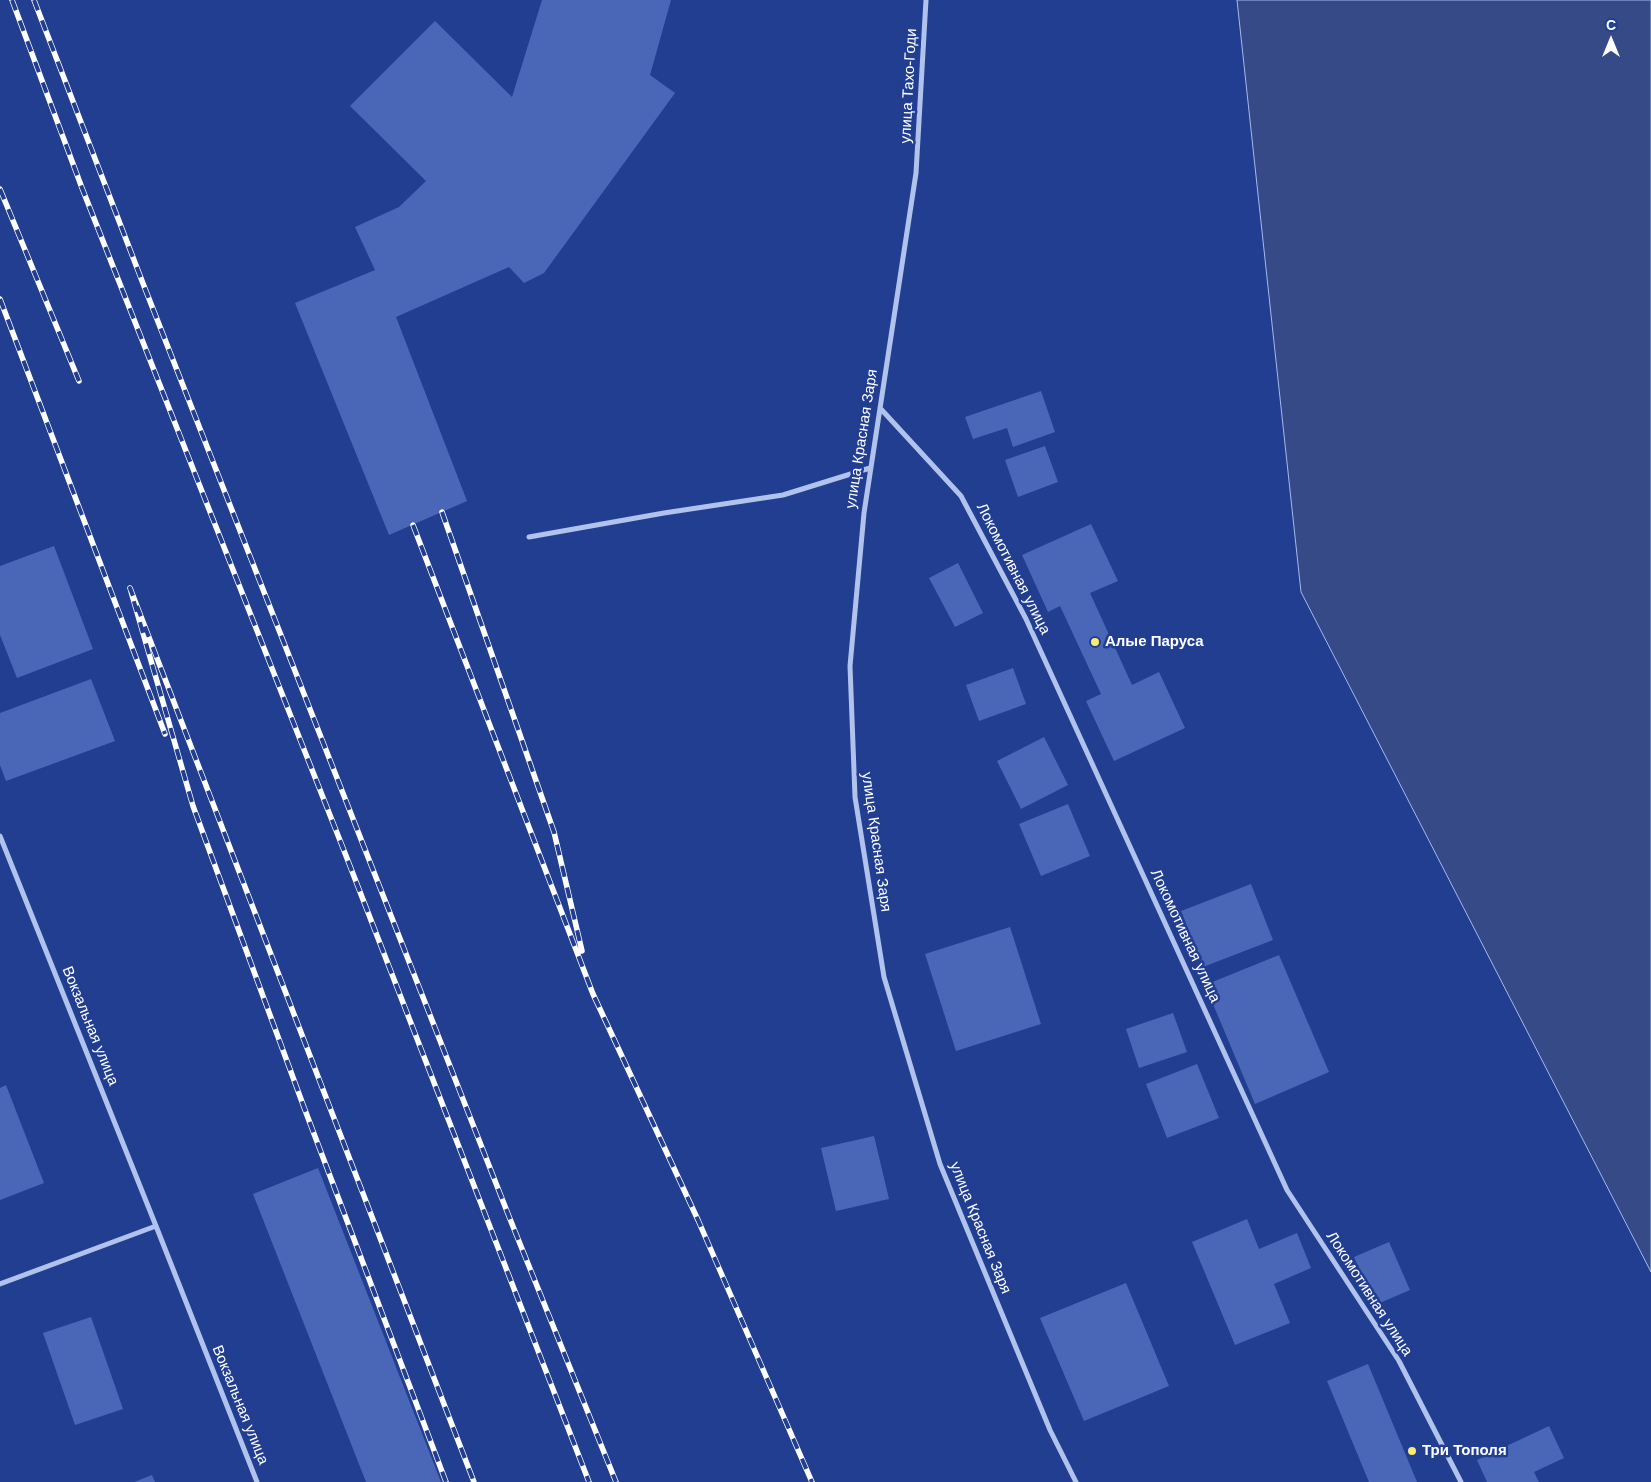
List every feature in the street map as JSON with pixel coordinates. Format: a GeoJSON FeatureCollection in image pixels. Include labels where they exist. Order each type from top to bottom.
{"type":"FeatureCollection","features":[{"type":"Feature","properties":{"kind":"street","name":"улица Тахо-Годи"},"geometry":{"type":"LineString","coordinates":[[916,173],[926,0]]}},
{"type":"Feature","properties":{"kind":"street","name":"улица Красная Заря"},"geometry":{"type":"LineString","coordinates":[[916,173],[864,513],[850,666],[854,797],[884,977],[940,1164],[1050,1430],[1076,1482]]}},
{"type":"Feature","properties":{"kind":"street","name":"Локомотивная улица"},"geometry":{"type":"LineString","coordinates":[[880,408],[961,496],[1030,628],[1287,1190],[1399,1361],[1460,1482]]}},
{"type":"Feature","properties":{"kind":"street"},"geometry":{"type":"LineString","coordinates":[[529,537],[664,513],[783,495],[870,468]]}},
{"type":"Feature","properties":{"kind":"street","name":"Вокзальная улица"},"geometry":{"type":"LineString","coordinates":[[0,836],[257,1482]]}},
{"type":"Feature","properties":{"kind":"street"},"geometry":{"type":"LineString","coordinates":[[0,1284],[156,1226]]}},
{"type":"Feature","properties":{"kind":"water"},"geometry":{"type":"Polygon","coordinates":[[[1237,0],[1651,0],[1651,1272],[1301,592],[1237,0]]]}},
{"type":"Feature","properties":{"kind":"building"},"geometry":{"type":"Polygon","coordinates":[[[542,0],[671,0],[650,75],[675,93],[544,273],[524,283],[509,267],[396,317],[467,501],[389,535],[295,303],[375,270],[355,227],[399,207],[426,181],[350,106],[435,21],[512,97],[542,0]]]}},
{"type":"Feature","properties":{"kind":"building"},"geometry":{"type":"Polygon","coordinates":[[[1041,391],[1055,432],[1013,447],[1007,428],[973,439],[965,417],[1041,391]]]}},
{"type":"Feature","properties":{"kind":"building"},"geometry":{"type":"Polygon","coordinates":[[[1045,446],[1058,482],[1018,497],[1005,460],[1045,446]]]}},
{"type":"Feature","properties":{"kind":"building","name":"Алые Паруса"},"geometry":{"type":"Polygon","coordinates":[[[1091,524],[1118,581],[1090,593],[1132,685],[1159,672],[1185,728],[1114,761],[1086,701],[1101,694],[1060,606],[1048,612],[1022,555],[1091,524]]]}},
{"type":"Feature","properties":{"kind":"building"},"geometry":{"type":"Polygon","coordinates":[[[54,546],[93,649],[17,678],[0,635],[0,566],[54,546]]]}},
{"type":"Feature","properties":{"kind":"building"},"geometry":{"type":"Polygon","coordinates":[[[958,563],[983,613],[955,627],[929,578],[958,563]]]}},
{"type":"Feature","properties":{"kind":"building"},"geometry":{"type":"Polygon","coordinates":[[[1013,668],[1026,704],[979,721],[966,685],[1013,668]]]}},
{"type":"Feature","properties":{"kind":"building"},"geometry":{"type":"Polygon","coordinates":[[[91,679],[115,741],[6,781],[0,765],[0,713],[91,679]]]}},
{"type":"Feature","properties":{"kind":"building"},"geometry":{"type":"Polygon","coordinates":[[[1044,737],[1068,785],[1021,809],[997,761],[1044,737]]]}},
{"type":"Feature","properties":{"kind":"building"},"geometry":{"type":"Polygon","coordinates":[[[1068,804],[1090,856],[1041,876],[1019,824],[1068,804]]]}},
{"type":"Feature","properties":{"kind":"building"},"geometry":{"type":"Polygon","coordinates":[[[1251,884],[1273,940],[1203,967],[1181,911],[1251,884]]]}},
{"type":"Feature","properties":{"kind":"building"},"geometry":{"type":"Polygon","coordinates":[[[1010,927],[1041,1024],[956,1051],[925,954],[1010,927]]]}},
{"type":"Feature","properties":{"kind":"building"},"geometry":{"type":"Polygon","coordinates":[[[1279,955],[1329,1072],[1255,1104],[1205,985],[1279,955]]]}},
{"type":"Feature","properties":{"kind":"building"},"geometry":{"type":"Polygon","coordinates":[[[1173,1013],[1187,1052],[1139,1068],[1126,1029],[1173,1013]]]}},
{"type":"Feature","properties":{"kind":"building"},"geometry":{"type":"Polygon","coordinates":[[[1197,1064],[1219,1118],[1167,1138],[1146,1084],[1197,1064]]]}},
{"type":"Feature","properties":{"kind":"building"},"geometry":{"type":"Polygon","coordinates":[[[6,1085],[44,1183],[0,1200],[0,1088],[6,1085]]]}},
{"type":"Feature","properties":{"kind":"building"},"geometry":{"type":"Polygon","coordinates":[[[874,1136],[889,1199],[836,1211],[821,1148],[874,1136]]]}},
{"type":"Feature","properties":{"kind":"building"},"geometry":{"type":"Polygon","coordinates":[[[318,1168],[441,1482],[366,1482],[253,1194],[318,1168]]]}},
{"type":"Feature","properties":{"kind":"building"},"geometry":{"type":"Polygon","coordinates":[[[1247,1219],[1259,1249],[1297,1233],[1311,1268],[1274,1284],[1290,1323],[1235,1345],[1192,1242],[1247,1219]]]}},
{"type":"Feature","properties":{"kind":"building"},"geometry":{"type":"Polygon","coordinates":[[[1389,1242],[1410,1290],[1375,1305],[1354,1257],[1389,1242]]]}},
{"type":"Feature","properties":{"kind":"building"},"geometry":{"type":"Polygon","coordinates":[[[1126,1283],[1169,1386],[1084,1421],[1040,1318],[1126,1283]]]}},
{"type":"Feature","properties":{"kind":"building"},"geometry":{"type":"Polygon","coordinates":[[[91,1317],[123,1409],[75,1425],[43,1333],[91,1317]]]}},
{"type":"Feature","properties":{"kind":"building"},"geometry":{"type":"Polygon","coordinates":[[[1368,1364],[1417,1482],[1369,1482],[1327,1381],[1368,1364]]]}},
{"type":"Feature","properties":{"kind":"building"},"geometry":{"type":"Polygon","coordinates":[[[1549,1426],[1564,1458],[1534,1472],[1539,1482],[1487,1482],[1477,1460],[1549,1426]]]}},
{"type":"Feature","properties":{"kind":"building"},"geometry":{"type":"Polygon","coordinates":[[[152,1475],[155,1482],[134,1482],[152,1475]]]}},
{"type":"Feature","properties":{"kind":"railway"},"geometry":{"type":"LineString","coordinates":[[12,0],[82,188],[343,848],[589,1482]]}},
{"type":"Feature","properties":{"kind":"railway"},"geometry":{"type":"LineString","coordinates":[[34,0],[144,286],[510,1219],[616,1482]]}},
{"type":"Feature","properties":{"kind":"railway"},"geometry":{"type":"LineString","coordinates":[[0,189],[79,381]]}},
{"type":"Feature","properties":{"kind":"railway"},"geometry":{"type":"LineString","coordinates":[[0,299],[165,734]]}},
{"type":"Feature","properties":{"kind":"railway"},"geometry":{"type":"LineString","coordinates":[[442,512],[554,832],[582,951]]}},
{"type":"Feature","properties":{"kind":"railway"},"geometry":{"type":"LineString","coordinates":[[413,525],[593,994],[698,1220],[812,1482]]}},
{"type":"Feature","properties":{"kind":"railway"},"geometry":{"type":"LineString","coordinates":[[446,1482],[305,1110],[193,806],[130,588],[474,1482]]}},
{"type":"Feature","properties":{"kind":"place","name":"Алые Паруса"},"geometry":{"type":"Point","coordinates":[1095,642]}},
{"type":"Feature","properties":{"kind":"place","name":"Три Тополя"},"geometry":{"type":"Point","coordinates":[1412,1451]}}]}
